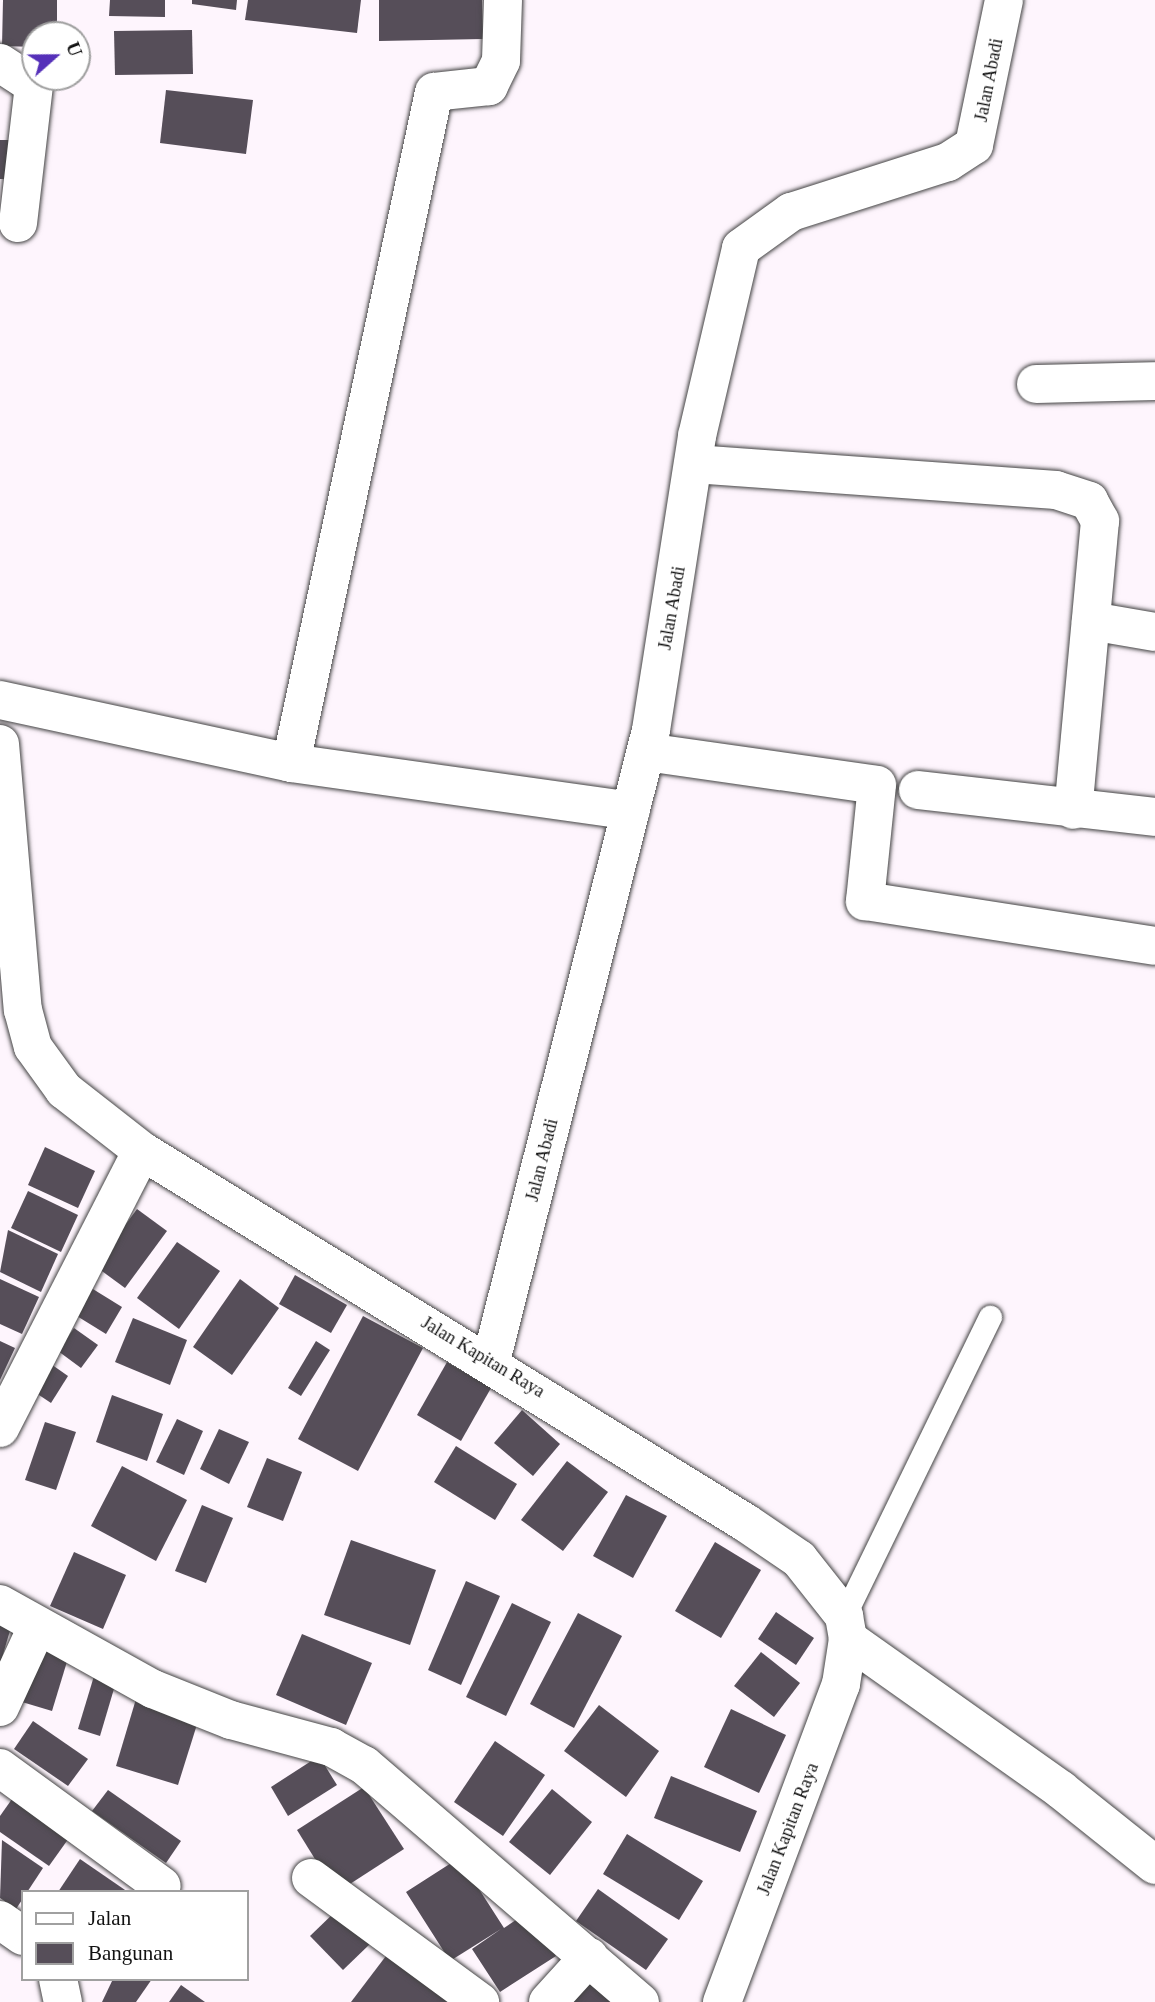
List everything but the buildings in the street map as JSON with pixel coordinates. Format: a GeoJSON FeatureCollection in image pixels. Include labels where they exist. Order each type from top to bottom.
{"type":"FeatureCollection","features":[{"type":"Feature","properties":{"kind":"street"},"geometry":{"type":"LineString","coordinates":[[291,763],[434,92],[489,86],[501,61],[503,0]]}},
{"type":"Feature","properties":{"kind":"street","name":"Jalan Abadi"},"geometry":{"type":"LineString","coordinates":[[491,1361],[646,752],[694,464],[741,248],[792,212],[948,162],[974,145],[1004,0]]}},
{"type":"Feature","properties":{"kind":"street"},"geometry":{"type":"LineString","coordinates":[[0,64],[34,85],[18,223]]}},
{"type":"Feature","properties":{"kind":"street"},"geometry":{"type":"LineString","coordinates":[[1036,384],[1155,381]]}},
{"type":"Feature","properties":{"kind":"street"},"geometry":{"type":"LineString","coordinates":[[694,464],[1056,490],[1089,501],[1100,521],[1073,810]]}},
{"type":"Feature","properties":{"kind":"street"},"geometry":{"type":"LineString","coordinates":[[1091,621],[1155,632]]}},
{"type":"Feature","properties":{"kind":"street"},"geometry":{"type":"LineString","coordinates":[[0,700],[291,763],[631,811]]}},
{"type":"Feature","properties":{"kind":"street","name":"Jalan Kapitan Raya"},"geometry":{"type":"LineString","coordinates":[[0,744],[17,975],[33,1047],[64,1090],[142,1151],[491,1361],[799,1559],[846,1628],[820,1745],[722,2002]]}},
{"type":"Feature","properties":{"kind":"street"},"geometry":{"type":"LineString","coordinates":[[646,752],[877,785],[866,901],[1155,946]]}},
{"type":"Feature","properties":{"kind":"street"},"geometry":{"type":"LineString","coordinates":[[918,790],[1073,810],[1155,817]]}},
{"type":"Feature","properties":{"kind":"street"},"geometry":{"type":"LineString","coordinates":[[0,1428],[142,1151]]}},
{"type":"Feature","properties":{"kind":"street"},"geometry":{"type":"LineString","coordinates":[[0,1604],[37,1627],[192,1706],[331,1747],[364,1765],[640,2002]]}},
{"type":"Feature","properties":{"kind":"street"},"geometry":{"type":"LineString","coordinates":[[0,1707],[37,1627]]}},
{"type":"Feature","properties":{"kind":"street"},"geometry":{"type":"LineString","coordinates":[[846,1628],[1061,1790],[1155,1866]]}},
{"type":"Feature","properties":{"kind":"street"},"geometry":{"type":"LineString","coordinates":[[2,1774],[162,1886]]}},
{"type":"Feature","properties":{"kind":"street"},"geometry":{"type":"LineString","coordinates":[[311,1878],[480,2002]]}},
{"type":"Feature","properties":{"kind":"street"},"geometry":{"type":"LineString","coordinates":[[0,1920],[21,1935]]}},
{"type":"Feature","properties":{"kind":"street"},"geometry":{"type":"LineString","coordinates":[[548,2002],[589,1957]]}},
{"type":"Feature","properties":{"kind":"street"},"geometry":{"type":"LineString","coordinates":[[58,1981],[63,2002]]}},
{"type":"Feature","properties":{"kind":"lane"},"geometry":{"type":"LineString","coordinates":[[846,1628],[990,1317]]}}]}
